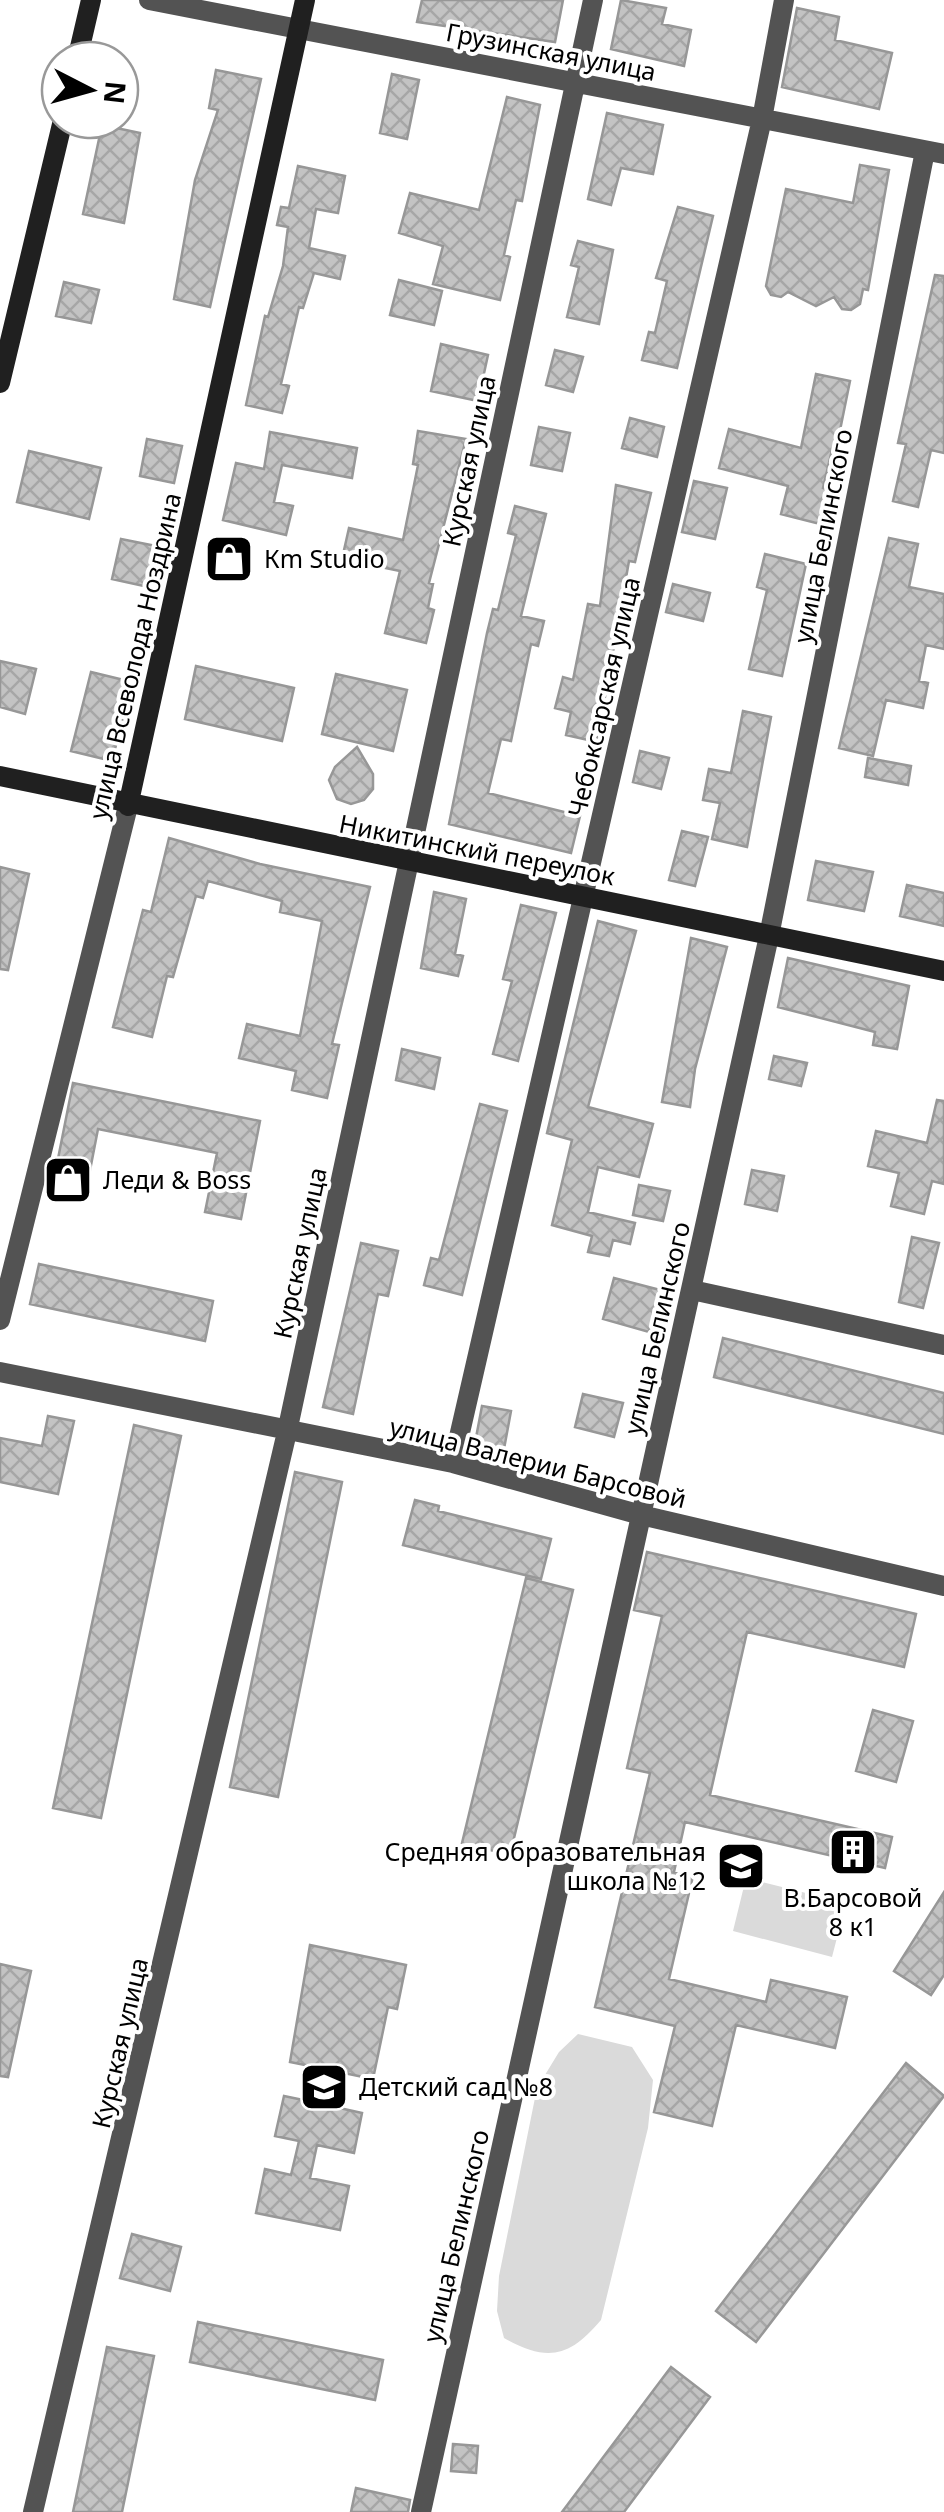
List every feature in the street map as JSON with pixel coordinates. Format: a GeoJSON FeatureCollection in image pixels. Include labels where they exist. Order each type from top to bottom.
{"type":"FeatureCollection","features":[{"type":"Feature","properties":{"kind":"main road"},"geometry":{"type":"LineString","coordinates":[[82,40],[92,0]]}},
{"type":"Feature","properties":{"kind":"main road","name":"улица Всеволода Ноздрина"},"geometry":{"type":"LineString","coordinates":[[128,806],[305,0]]}},
{"type":"Feature","properties":{"kind":"main road"},"geometry":{"type":"LineString","coordinates":[[0,383],[58,140]]}},
{"type":"Feature","properties":{"kind":"main road","name":"Никитинский переулок"},"geometry":{"type":"LineString","coordinates":[[0,776],[128,806],[944,971]]}},
{"type":"Feature","properties":{"kind":"street","name":"Грузинская улица"},"geometry":{"type":"LineString","coordinates":[[149,0],[934,152]]}},
{"type":"Feature","properties":{"kind":"street","name":"Курская улица"},"geometry":{"type":"LineString","coordinates":[[32,2512],[288,1432],[593,0]]}},
{"type":"Feature","properties":{"kind":"street","name":"Чебоксарская улица"},"geometry":{"type":"LineString","coordinates":[[453,1462],[762,119],[784,0]]}},
{"type":"Feature","properties":{"kind":"street","name":"улица Белинского"},"geometry":{"type":"LineString","coordinates":[[422,2512],[770,936],[934,152]]}},
{"type":"Feature","properties":{"kind":"street","name":"улица Всеволода Ноздрина"},"geometry":{"type":"LineString","coordinates":[[0,1320],[128,806]]}},
{"type":"Feature","properties":{"kind":"street"},"geometry":{"type":"LineString","coordinates":[[692,1290],[943,1339]]}},
{"type":"Feature","properties":{"kind":"street","name":"улица Валерии Барсовой"},"geometry":{"type":"LineString","coordinates":[[0,1372],[453,1462],[641,1514],[944,1586]]}},
{"type":"Feature","properties":{"kind":"shaded area"},"geometry":{"type":"Polygon","coordinates":[[[746,1878],[846,1903],[832,1957],[733,1931],[746,1878]]]}},
{"type":"Feature","properties":{"kind":"shaded area"},"geometry":{"type":"Polygon","coordinates":[[[578,2034],[632,2047],[653,2080],[648,2128],[601,2320],[568,2349],[545,2353],[504,2338],[497,2311],[499,2276],[537,2088],[559,2052],[578,2034]]]}},
{"type":"Feature","properties":{"kind":"building"},"geometry":{"type":"Polygon","coordinates":[[[422,0],[563,0],[555,42],[417,22],[422,0]]]}},
{"type":"Feature","properties":{"kind":"building"},"geometry":{"type":"Polygon","coordinates":[[[621,0],[666,8],[662,24],[691,30],[684,66],[611,49],[621,0]]]}},
{"type":"Feature","properties":{"kind":"building"},"geometry":{"type":"Polygon","coordinates":[[[797,8],[839,17],[835,40],[892,53],[879,109],[782,87],[797,8]]]}},
{"type":"Feature","properties":{"kind":"building"},"geometry":{"type":"Polygon","coordinates":[[[216,70],[261,79],[210,307],[174,299],[195,180],[218,110],[209,108],[216,70]]]}},
{"type":"Feature","properties":{"kind":"building"},"geometry":{"type":"Polygon","coordinates":[[[392,74],[419,80],[407,139],[380,133],[392,74]]]}},
{"type":"Feature","properties":{"kind":"building"},"geometry":{"type":"Polygon","coordinates":[[[507,97],[540,105],[522,201],[516,200],[504,255],[510,257],[500,300],[433,284],[443,246],[399,233],[410,193],[479,210],[507,97]]]}},
{"type":"Feature","properties":{"kind":"building"},"geometry":{"type":"Polygon","coordinates":[[[607,113],[663,125],[653,174],[621,168],[611,205],[588,199],[607,113]]]}},
{"type":"Feature","properties":{"kind":"building"},"geometry":{"type":"Polygon","coordinates":[[[99,140],[139,140],[124,223],[83,214],[99,140]]]}},
{"type":"Feature","properties":{"kind":"building"},"geometry":{"type":"Polygon","coordinates":[[[860,165],[889,170],[868,290],[863,289],[860,304],[851,310],[842,309],[834,297],[816,306],[788,292],[781,297],[771,295],[766,286],[786,189],[853,203],[860,165]]]}},
{"type":"Feature","properties":{"kind":"building"},"geometry":{"type":"Polygon","coordinates":[[[298,166],[345,176],[338,213],[316,209],[309,248],[345,256],[340,279],[314,273],[303,308],[299,307],[281,384],[289,386],[282,413],[246,405],[265,316],[268,317],[283,266],[288,227],[277,225],[281,207],[289,208],[298,166]]]}},
{"type":"Feature","properties":{"kind":"building"},"geometry":{"type":"Polygon","coordinates":[[[678,207],[713,216],[677,368],[642,360],[649,332],[655,333],[667,281],[656,278],[678,207]]]}},
{"type":"Feature","properties":{"kind":"building"},"geometry":{"type":"Polygon","coordinates":[[[578,241],[613,250],[599,324],[567,317],[579,267],[571,265],[578,241]]]}},
{"type":"Feature","properties":{"kind":"building"},"geometry":{"type":"Polygon","coordinates":[[[935,275],[944,276],[944,453],[931,450],[918,507],[893,501],[906,444],[898,443],[935,275]]]}},
{"type":"Feature","properties":{"kind":"building"},"geometry":{"type":"Polygon","coordinates":[[[399,280],[442,291],[434,325],[390,315],[399,280]]]}},
{"type":"Feature","properties":{"kind":"building"},"geometry":{"type":"Polygon","coordinates":[[[64,282],[99,290],[91,323],[56,316],[64,282]]]}},
{"type":"Feature","properties":{"kind":"building"},"geometry":{"type":"Polygon","coordinates":[[[441,344],[488,355],[478,401],[431,391],[441,344]]]}},
{"type":"Feature","properties":{"kind":"building"},"geometry":{"type":"Polygon","coordinates":[[[555,350],[583,357],[573,392],[546,385],[555,350]]]}},
{"type":"Feature","properties":{"kind":"building"},"geometry":{"type":"Polygon","coordinates":[[[816,374],[850,381],[836,450],[832,450],[823,488],[828,490],[820,524],[781,514],[788,486],[719,468],[729,429],[801,448],[816,374]]]}},
{"type":"Feature","properties":{"kind":"building"},"geometry":{"type":"Polygon","coordinates":[[[630,418],[664,427],[657,457],[622,448],[630,418]]]}},
{"type":"Feature","properties":{"kind":"building"},"geometry":{"type":"Polygon","coordinates":[[[539,427],[570,433],[562,471],[531,465],[539,427]]]}},
{"type":"Feature","properties":{"kind":"building"},"geometry":{"type":"Polygon","coordinates":[[[418,431],[466,439],[429,583],[433,584],[428,608],[434,610],[426,643],[385,633],[400,571],[342,559],[349,528],[403,540],[418,465],[413,464],[418,431]]]}},
{"type":"Feature","properties":{"kind":"building"},"geometry":{"type":"Polygon","coordinates":[[[270,432],[357,448],[352,478],[282,465],[274,502],[293,506],[286,535],[223,520],[236,463],[264,469],[270,432]]]}},
{"type":"Feature","properties":{"kind":"building"},"geometry":{"type":"Polygon","coordinates":[[[147,439],[182,446],[174,483],[140,476],[147,439]]]}},
{"type":"Feature","properties":{"kind":"building"},"geometry":{"type":"Polygon","coordinates":[[[29,451],[101,468],[89,519],[17,502],[29,451]]]}},
{"type":"Feature","properties":{"kind":"building"},"geometry":{"type":"Polygon","coordinates":[[[694,481],[727,488],[715,539],[682,532],[694,481]]]}},
{"type":"Feature","properties":{"kind":"building"},"geometry":{"type":"Polygon","coordinates":[[[616,485],[651,493],[635,562],[629,561],[597,742],[566,735],[571,712],[555,708],[563,677],[573,680],[588,604],[600,606],[616,485]]]}},
{"type":"Feature","properties":{"kind":"building"},"geometry":{"type":"Polygon","coordinates":[[[515,506],[546,514],[521,616],[544,621],[538,646],[531,644],[511,741],[501,739],[488,793],[580,816],[571,853],[449,824],[487,633],[493,609],[498,610],[516,535],[508,533],[515,506]]]}},
{"type":"Feature","properties":{"kind":"building"},"geometry":{"type":"Polygon","coordinates":[[[889,538],[918,544],[909,587],[944,594],[944,649],[926,645],[919,681],[928,683],[923,708],[886,700],[873,756],[839,748],[889,538]]]}},
{"type":"Feature","properties":{"kind":"building"},"geometry":{"type":"Polygon","coordinates":[[[121,539],[161,547],[153,588],[112,579],[121,539]]]}},
{"type":"Feature","properties":{"kind":"building"},"geometry":{"type":"Polygon","coordinates":[[[765,554],[806,564],[782,676],[749,669],[767,590],[757,587],[765,554]]]}},
{"type":"Feature","properties":{"kind":"building"},"geometry":{"type":"Polygon","coordinates":[[[673,584],[710,593],[703,621],[666,612],[673,584]]]}},
{"type":"Feature","properties":{"kind":"building"},"geometry":{"type":"Polygon","coordinates":[[[0,661],[36,669],[25,714],[0,707],[0,661]]]}},
{"type":"Feature","properties":{"kind":"building"},"geometry":{"type":"Polygon","coordinates":[[[196,666],[294,688],[282,741],[185,719],[196,666]]]}},
{"type":"Feature","properties":{"kind":"building"},"geometry":{"type":"Polygon","coordinates":[[[91,672],[132,682],[112,761],[71,751],[91,672]]]}},
{"type":"Feature","properties":{"kind":"building"},"geometry":{"type":"Polygon","coordinates":[[[336,674],[407,690],[393,751],[322,734],[336,674]]]}},
{"type":"Feature","properties":{"kind":"building"},"geometry":{"type":"Polygon","coordinates":[[[743,711],[771,717],[747,847],[712,839],[720,803],[703,800],[709,769],[731,773],[743,711]]]}},
{"type":"Feature","properties":{"kind":"building"},"geometry":{"type":"Polygon","coordinates":[[[357,747],[373,774],[373,789],[364,800],[351,804],[337,799],[329,780],[335,767],[357,747]]]}},
{"type":"Feature","properties":{"kind":"building"},"geometry":{"type":"Polygon","coordinates":[[[640,751],[669,758],[661,789],[633,782],[640,751]]]}},
{"type":"Feature","properties":{"kind":"building"},"geometry":{"type":"Polygon","coordinates":[[[868,758],[911,766],[908,785],[865,777],[868,758]]]}},
{"type":"Feature","properties":{"kind":"building"},"geometry":{"type":"Polygon","coordinates":[[[682,831],[708,837],[695,886],[669,880],[682,831]]]}},
{"type":"Feature","properties":{"kind":"building"},"geometry":{"type":"Polygon","coordinates":[[[169,838],[260,864],[370,887],[332,1044],[339,1045],[327,1098],[292,1090],[296,1071],[239,1058],[247,1024],[300,1036],[322,921],[280,912],[282,901],[208,881],[203,898],[196,896],[173,977],[167,976],[152,1037],[113,1027],[143,910],[151,912],[169,838]]]}},
{"type":"Feature","properties":{"kind":"building"},"geometry":{"type":"Polygon","coordinates":[[[816,861],[873,872],[864,911],[808,900],[816,861]]]}},
{"type":"Feature","properties":{"kind":"building"},"geometry":{"type":"Polygon","coordinates":[[[0,867],[29,874],[8,970],[0,969],[0,867]]]}},
{"type":"Feature","properties":{"kind":"building"},"geometry":{"type":"Polygon","coordinates":[[[907,885],[944,893],[944,926],[900,916],[907,885]]]}},
{"type":"Feature","properties":{"kind":"building"},"geometry":{"type":"Polygon","coordinates":[[[434,892],[466,899],[455,954],[463,956],[458,976],[421,968],[434,892]]]}},
{"type":"Feature","properties":{"kind":"building"},"geometry":{"type":"Polygon","coordinates":[[[521,905],[556,913],[518,1061],[493,1054],[512,981],[503,979],[521,905]]]}},
{"type":"Feature","properties":{"kind":"building"},"geometry":{"type":"Polygon","coordinates":[[[598,921],[636,931],[588,1107],[653,1124],[639,1177],[598,1167],[588,1212],[635,1223],[630,1244],[613,1240],[609,1256],[588,1252],[592,1236],[552,1225],[572,1140],[547,1133],[598,921]]]}},
{"type":"Feature","properties":{"kind":"building"},"geometry":{"type":"Polygon","coordinates":[[[691,938],[727,947],[695,1069],[690,1107],[662,1102],[691,938]]]}},
{"type":"Feature","properties":{"kind":"building"},"geometry":{"type":"Polygon","coordinates":[[[788,958],[909,986],[897,1049],[873,1045],[875,1032],[778,1007],[788,958]]]}},
{"type":"Feature","properties":{"kind":"building"},"geometry":{"type":"Polygon","coordinates":[[[402,1049],[440,1058],[434,1089],[396,1080],[402,1049]]]}},
{"type":"Feature","properties":{"kind":"building"},"geometry":{"type":"Polygon","coordinates":[[[774,1056],[807,1063],[801,1086],[769,1079],[774,1056]]]}},
{"type":"Feature","properties":{"kind":"building"},"geometry":{"type":"Polygon","coordinates":[[[73,1083],[260,1121],[241,1219],[205,1212],[217,1153],[98,1129],[86,1191],[53,1184],[73,1083]]]}},
{"type":"Feature","properties":{"kind":"building"},"geometry":{"type":"Polygon","coordinates":[[[937,1100],[944,1101],[944,1184],[932,1181],[924,1214],[891,1206],[899,1173],[868,1166],[876,1131],[927,1143],[937,1100]]]}},
{"type":"Feature","properties":{"kind":"building"},"geometry":{"type":"Polygon","coordinates":[[[480,1104],[507,1111],[462,1295],[424,1285],[431,1258],[439,1260],[480,1104]]]}},
{"type":"Feature","properties":{"kind":"building"},"geometry":{"type":"Polygon","coordinates":[[[752,1170],[784,1176],[777,1211],[745,1204],[752,1170]]]}},
{"type":"Feature","properties":{"kind":"building"},"geometry":{"type":"Polygon","coordinates":[[[639,1185],[670,1191],[663,1221],[633,1215],[639,1185]]]}},
{"type":"Feature","properties":{"kind":"building"},"geometry":{"type":"Polygon","coordinates":[[[912,1237],[939,1243],[923,1308],[899,1302],[912,1237]]]}},
{"type":"Feature","properties":{"kind":"building"},"geometry":{"type":"Polygon","coordinates":[[[361,1243],[398,1251],[388,1296],[378,1294],[353,1414],[323,1407],[361,1243]]]}},
{"type":"Feature","properties":{"kind":"building"},"geometry":{"type":"Polygon","coordinates":[[[39,1264],[213,1301],[205,1341],[30,1304],[39,1264]]]}},
{"type":"Feature","properties":{"kind":"building"},"geometry":{"type":"Polygon","coordinates":[[[614,1278],[660,1290],[649,1332],[603,1319],[614,1278]]]}},
{"type":"Feature","properties":{"kind":"building"},"geometry":{"type":"Polygon","coordinates":[[[723,1338],[944,1393],[944,1434],[714,1377],[723,1338]]]}},
{"type":"Feature","properties":{"kind":"building"},"geometry":{"type":"Polygon","coordinates":[[[583,1394],[623,1403],[614,1437],[575,1427],[583,1394]]]}},
{"type":"Feature","properties":{"kind":"building"},"geometry":{"type":"Polygon","coordinates":[[[482,1406],[511,1411],[504,1449],[475,1443],[482,1406]]]}},
{"type":"Feature","properties":{"kind":"building"},"geometry":{"type":"Polygon","coordinates":[[[48,1416],[74,1421],[58,1494],[0,1482],[0,1438],[42,1446],[48,1416]]]}},
{"type":"Feature","properties":{"kind":"building"},"geometry":{"type":"Polygon","coordinates":[[[134,1425],[181,1436],[101,1818],[53,1808],[134,1425]]]}},
{"type":"Feature","properties":{"kind":"building"},"geometry":{"type":"Polygon","coordinates":[[[295,1472],[342,1482],[278,1797],[230,1787],[295,1472]]]}},
{"type":"Feature","properties":{"kind":"building"},"geometry":{"type":"Polygon","coordinates":[[[415,1500],[439,1506],[438,1511],[551,1539],[541,1579],[403,1545],[415,1500]]]}},
{"type":"Feature","properties":{"kind":"building","name":"В.Барсовой 8 к1"},"geometry":{"type":"Polygon","coordinates":[[[647,1552],[916,1614],[904,1667],[747,1632],[710,1795],[892,1837],[885,1868],[685,1822],[674,1872],[693,1876],[669,1979],[766,2002],[771,1980],[847,1997],[835,2048],[736,2025],[712,2126],[654,2112],[675,2026],[595,2007],[650,1773],[627,1768],[662,1616],[634,1610],[647,1552]]]}},
{"type":"Feature","properties":{"kind":"building"},"geometry":{"type":"Polygon","coordinates":[[[526,1578],[573,1590],[510,1855],[462,1843],[526,1578]]]}},
{"type":"Feature","properties":{"kind":"building"},"geometry":{"type":"Polygon","coordinates":[[[873,1710],[913,1721],[896,1782],[856,1771],[873,1710]]]}},
{"type":"Feature","properties":{"kind":"building"},"geometry":{"type":"Polygon","coordinates":[[[944,1892],[944,1975],[931,1995],[894,1971],[944,1892]]]}},
{"type":"Feature","properties":{"kind":"building"},"geometry":{"type":"Polygon","coordinates":[[[310,1945],[406,1965],[397,2009],[388,2007],[373,2079],[334,2071],[326,2105],[362,2113],[354,2153],[317,2145],[310,2178],[349,2186],[340,2230],[256,2213],[265,2169],[291,2175],[299,2141],[275,2136],[284,2096],[308,2101],[315,2067],[290,2062],[310,1945]]]}},
{"type":"Feature","properties":{"kind":"building"},"geometry":{"type":"Polygon","coordinates":[[[0,1964],[31,1971],[8,2077],[0,2076],[0,1964]]]}},
{"type":"Feature","properties":{"kind":"building"},"geometry":{"type":"Polygon","coordinates":[[[906,2063],[944,2096],[756,2342],[716,2311],[906,2063]]]}},
{"type":"Feature","properties":{"kind":"building"},"geometry":{"type":"Polygon","coordinates":[[[132,2234],[181,2247],[170,2291],[120,2278],[132,2234]]]}},
{"type":"Feature","properties":{"kind":"building"},"geometry":{"type":"Polygon","coordinates":[[[198,2322],[383,2360],[375,2400],[190,2362],[198,2322]]]}},
{"type":"Feature","properties":{"kind":"building"},"geometry":{"type":"Polygon","coordinates":[[[107,2347],[154,2356],[122,2512],[73,2512],[107,2347]]]}},
{"type":"Feature","properties":{"kind":"building"},"geometry":{"type":"Polygon","coordinates":[[[671,2367],[710,2397],[624,2512],[562,2512],[671,2367]]]}},
{"type":"Feature","properties":{"kind":"building"},"geometry":{"type":"Polygon","coordinates":[[[453,2444],[478,2446],[476,2473],[451,2471],[453,2444]]]}},
{"type":"Feature","properties":{"kind":"building"},"geometry":{"type":"Polygon","coordinates":[[[356,2488],[410,2500],[408,2512],[351,2512],[356,2488]]]}},
{"type":"Feature","properties":{"kind":"place","name":"Кm Studio"},"geometry":{"type":"Point","coordinates":[229,559]}},
{"type":"Feature","properties":{"kind":"place","name":"Леди & Boss"},"geometry":{"type":"Point","coordinates":[68,1180]}},
{"type":"Feature","properties":{"kind":"place","name":"В.Барсовой 8 к1"},"geometry":{"type":"Point","coordinates":[853,1852]}},
{"type":"Feature","properties":{"kind":"place","name":"Средняя образовательная школа №12"},"geometry":{"type":"Point","coordinates":[741,1866]}},
{"type":"Feature","properties":{"kind":"place","name":"Детский сад №8"},"geometry":{"type":"Point","coordinates":[324,2087]}}]}
